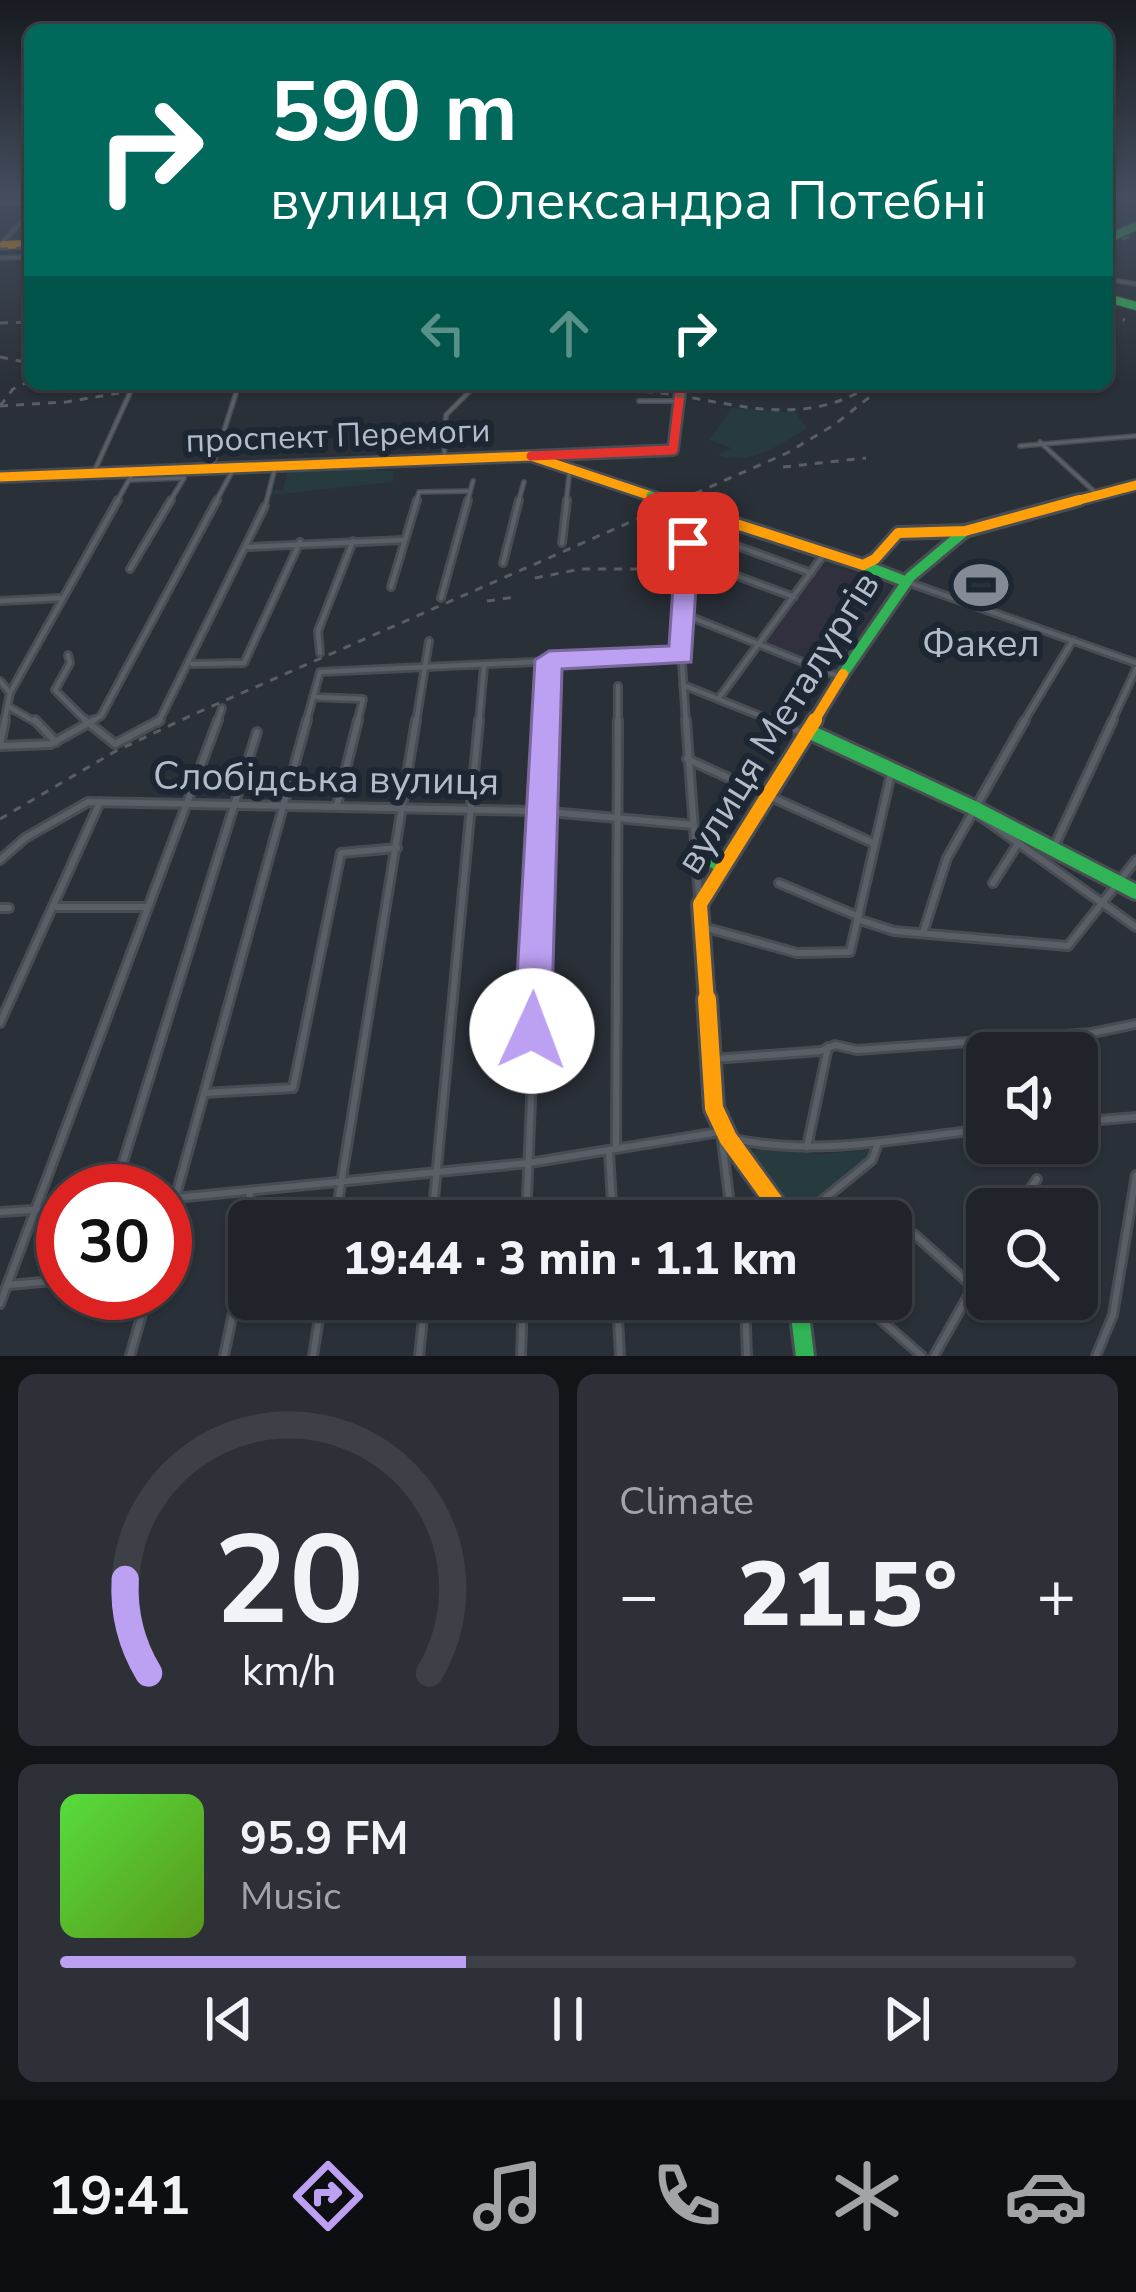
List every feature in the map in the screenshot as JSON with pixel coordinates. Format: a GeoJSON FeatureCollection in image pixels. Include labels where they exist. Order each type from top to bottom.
{"type":"FeatureCollection","features":[{"type":"Feature","properties":{"kind":"main road"},"geometry":{"type":"LineString","coordinates":[[572,461],[677,448],[681,390]]}},
{"type":"Feature","properties":{"kind":"main road","name":"проспект Перемоги"},"geometry":{"type":"LineString","coordinates":[[0,477],[131,476],[212,468],[531,456],[572,461],[651,496],[902,580]]}},
{"type":"Feature","properties":{"kind":"main road","name":"вулиця Металургів"},"geometry":{"type":"LineString","coordinates":[[863,565],[898,533],[965,531],[1136,485]]}},
{"type":"Feature","properties":{"kind":"main road","name":"вулиця Металургів"},"geometry":{"type":"LineString","coordinates":[[700,904],[902,580],[938,547],[965,531]]}},
{"type":"Feature","properties":{"kind":"main road"},"geometry":{"type":"LineString","coordinates":[[807,732],[974,808],[1136,892]]}},
{"type":"Feature","properties":{"kind":"main road"},"geometry":{"type":"LineString","coordinates":[[696,850],[722,866]]}},
{"type":"Feature","properties":{"kind":"main road"},"geometry":{"type":"LineString","coordinates":[[700,904],[710,1060],[721,1132],[760,1175],[775,1200]]}},
{"type":"Feature","properties":{"kind":"main road"},"geometry":{"type":"LineString","coordinates":[[801,1320],[805,1356]]}},
{"type":"Feature","properties":{"kind":"street"},"geometry":{"type":"LineString","coordinates":[[93,474],[131,390]]}},
{"type":"Feature","properties":{"kind":"street"},"geometry":{"type":"LineString","coordinates":[[212,468],[237,390]]}},
{"type":"Feature","properties":{"kind":"street"},"geometry":{"type":"LineString","coordinates":[[444,459],[442,429],[453,399],[467,390]]}},
{"type":"Feature","properties":{"kind":"street"},"geometry":{"type":"LineString","coordinates":[[639,401],[680,401]]}},
{"type":"Feature","properties":{"kind":"street"},"geometry":{"type":"LineString","coordinates":[[1020,446],[1136,436]]}},
{"type":"Feature","properties":{"kind":"street"},"geometry":{"type":"LineString","coordinates":[[1040,442],[1098,494]]}},
{"type":"Feature","properties":{"kind":"street"},"geometry":{"type":"LineString","coordinates":[[562,543],[572,461]]}},
{"type":"Feature","properties":{"kind":"street"},"geometry":{"type":"LineString","coordinates":[[68,655],[70,663],[55,690],[88,724],[115,743],[158,723],[248,547],[275,466]]}},
{"type":"Feature","properties":{"kind":"street"},"geometry":{"type":"LineString","coordinates":[[130,569],[184,478],[131,476],[10,693],[0,746],[54,743],[101,716],[234,468]]}},
{"type":"Feature","properties":{"kind":"street"},"geometry":{"type":"LineString","coordinates":[[441,598],[473,481]]}},
{"type":"Feature","properties":{"kind":"street"},"geometry":{"type":"LineString","coordinates":[[503,563],[524,482]]}},
{"type":"Feature","properties":{"kind":"street"},"geometry":{"type":"LineString","coordinates":[[391,586],[417,495],[470,491]]}},
{"type":"Feature","properties":{"kind":"street"},"geometry":{"type":"LineString","coordinates":[[248,547],[404,540]]}},
{"type":"Feature","properties":{"kind":"street"},"geometry":{"type":"LineString","coordinates":[[320,653],[317,631],[353,541]]}},
{"type":"Feature","properties":{"kind":"street"},"geometry":{"type":"LineString","coordinates":[[189,664],[244,663],[300,542]]}},
{"type":"Feature","properties":{"kind":"street"},"geometry":{"type":"LineString","coordinates":[[726,542],[811,573]]}},
{"type":"Feature","properties":{"kind":"street"},"geometry":{"type":"LineString","coordinates":[[688,543],[682,655],[700,904]]}},
{"type":"Feature","properties":{"kind":"street"},"geometry":{"type":"LineString","coordinates":[[718,698],[825,553]]}},
{"type":"Feature","properties":{"kind":"street"},"geometry":{"type":"LineString","coordinates":[[686,557],[794,596]]}},
{"type":"Feature","properties":{"kind":"street"},"geometry":{"type":"LineString","coordinates":[[902,580],[1136,666],[1053,849]]}},
{"type":"Feature","properties":{"kind":"street"},"geometry":{"type":"LineString","coordinates":[[0,601],[61,598]]}},
{"type":"Feature","properties":{"kind":"street"},"geometry":{"type":"LineString","coordinates":[[681,614],[841,677]]}},
{"type":"Feature","properties":{"kind":"street"},"geometry":{"type":"LineString","coordinates":[[923,934],[928,904],[974,808],[1073,640]]}},
{"type":"Feature","properties":{"kind":"street"},"geometry":{"type":"LineString","coordinates":[[338,1200],[429,641]]}},
{"type":"Feature","properties":{"kind":"street"},"geometry":{"type":"LineString","coordinates":[[185,1164],[320,672],[682,655]]}},
{"type":"Feature","properties":{"kind":"street"},"geometry":{"type":"LineString","coordinates":[[527,1200],[539,811],[549,660]]}},
{"type":"Feature","properties":{"kind":"street"},"geometry":{"type":"LineString","coordinates":[[434,1200],[484,666]]}},
{"type":"Feature","properties":{"kind":"street"},"geometry":{"type":"LineString","coordinates":[[0,681],[10,693]]}},
{"type":"Feature","properties":{"kind":"street"},"geometry":{"type":"LineString","coordinates":[[683,685],[807,732]]}},
{"type":"Feature","properties":{"kind":"street"},"geometry":{"type":"LineString","coordinates":[[613,1200],[618,686]]}},
{"type":"Feature","properties":{"kind":"street"},"geometry":{"type":"LineString","coordinates":[[313,697],[363,699],[337,805]]}},
{"type":"Feature","properties":{"kind":"street"},"geometry":{"type":"LineString","coordinates":[[9,707],[32,716],[54,743]]}},
{"type":"Feature","properties":{"kind":"street"},"geometry":{"type":"LineString","coordinates":[[0,1304],[222,708]]}},
{"type":"Feature","properties":{"kind":"street"},"geometry":{"type":"LineString","coordinates":[[122,1164],[257,732]]}},
{"type":"Feature","properties":{"kind":"street"},"geometry":{"type":"LineString","coordinates":[[686,759],[873,843]]}},
{"type":"Feature","properties":{"kind":"street"},"geometry":{"type":"LineString","coordinates":[[857,917],[893,769]]}},
{"type":"Feature","properties":{"kind":"street"},"geometry":{"type":"LineString","coordinates":[[0,860],[67,812],[100,802]]}},
{"type":"Feature","properties":{"kind":"street"},"geometry":{"type":"LineString","coordinates":[[0,1023],[100,802]]}},
{"type":"Feature","properties":{"kind":"street","name":"Слобідська вулиця"},"geometry":{"type":"LineString","coordinates":[[100,802],[473,808],[693,825]]}},
{"type":"Feature","properties":{"kind":"street"},"geometry":{"type":"LineString","coordinates":[[974,808],[979,818],[1101,898],[1136,927]]}},
{"type":"Feature","properties":{"kind":"street"},"geometry":{"type":"LineString","coordinates":[[993,883],[1017,845]]}},
{"type":"Feature","properties":{"kind":"street"},"geometry":{"type":"LineString","coordinates":[[203,1093],[293,1088],[341,853],[397,848]]}},
{"type":"Feature","properties":{"kind":"street"},"geometry":{"type":"LineString","coordinates":[[779,883],[857,917],[923,934],[1068,946],[1101,898],[1136,860]]}},
{"type":"Feature","properties":{"kind":"street"},"geometry":{"type":"LineString","coordinates":[[54,907],[147,907]]}},
{"type":"Feature","properties":{"kind":"street","name":"вулиця Металургів"},"geometry":{"type":"LineString","coordinates":[[702,927],[836,957],[850,952],[857,917]]}},
{"type":"Feature","properties":{"kind":"street"},"geometry":{"type":"LineString","coordinates":[[710,1060],[829,1047],[857,1050],[1092,1033],[1136,1024]]}},
{"type":"Feature","properties":{"kind":"street"},"geometry":{"type":"LineString","coordinates":[[806,1150],[829,1047]]}},
{"type":"Feature","properties":{"kind":"street"},"geometry":{"type":"LineString","coordinates":[[1098,1120],[1136,1117]]}},
{"type":"Feature","properties":{"kind":"street"},"geometry":{"type":"LineString","coordinates":[[192,1197],[529,1163],[721,1132],[737,1141],[806,1150],[966,1131]]}},
{"type":"Feature","properties":{"kind":"street"},"geometry":{"type":"LineString","coordinates":[[721,1132],[729,1200]]}},
{"type":"Feature","properties":{"kind":"street"},"geometry":{"type":"LineString","coordinates":[[823,1200],[872,1160],[878,1143]]}},
{"type":"Feature","properties":{"kind":"street"},"geometry":{"type":"LineString","coordinates":[[1096,1356],[1114,1315],[1136,1174]]}},
{"type":"Feature","properties":{"kind":"street"},"geometry":{"type":"LineString","coordinates":[[1031,1188],[1037,1179]]}},
{"type":"Feature","properties":{"kind":"street"},"geometry":{"type":"LineString","coordinates":[[224,1356],[247,1246],[250,1191]]}},
{"type":"Feature","properties":{"kind":"street"},"geometry":{"type":"LineString","coordinates":[[0,1212],[34,1209]]}},
{"type":"Feature","properties":{"kind":"street"},"geometry":{"type":"LineString","coordinates":[[914,1234],[966,1280]]}},
{"type":"Feature","properties":{"kind":"street"},"geometry":{"type":"LineString","coordinates":[[7,1285],[36,1282]]}},
{"type":"Feature","properties":{"kind":"street"},"geometry":{"type":"LineString","coordinates":[[934,1356],[966,1301]]}},
{"type":"Feature","properties":{"kind":"street"},"geometry":{"type":"LineString","coordinates":[[130,1356],[140,1320]]}},
{"type":"Feature","properties":{"kind":"street"},"geometry":{"type":"LineString","coordinates":[[313,1356],[319,1320]]}},
{"type":"Feature","properties":{"kind":"street"},"geometry":{"type":"LineString","coordinates":[[419,1356],[423,1320]]}},
{"type":"Feature","properties":{"kind":"street"},"geometry":{"type":"LineString","coordinates":[[521,1356],[522,1320]]}},
{"type":"Feature","properties":{"kind":"street"},"geometry":{"type":"LineString","coordinates":[[618,1320],[620,1356]]}},
{"type":"Feature","properties":{"kind":"street"},"geometry":{"type":"LineString","coordinates":[[745,1320],[746,1356]]}},
{"type":"Feature","properties":{"kind":"street"},"geometry":{"type":"LineString","coordinates":[[881,1320],[922,1356]]}},
{"type":"Feature","properties":{"kind":"shaded area"},"geometry":{"type":"Polygon","coordinates":[[[822,564],[890,582],[834,671],[764,644],[822,564]]]}},
{"type":"Feature","properties":{"kind":"green space"},"geometry":{"type":"Polygon","coordinates":[[[732,408],[795,412],[807,428],[753,456],[718,455],[731,448],[709,440],[732,408]]]}},
{"type":"Feature","properties":{"kind":"green space"},"geometry":{"type":"Polygon","coordinates":[[[374,466],[375,470],[394,471],[393,482],[271,495],[272,490],[283,490],[288,470],[374,466]]]}},
{"type":"Feature","properties":{"kind":"green space"},"geometry":{"type":"Polygon","coordinates":[[[756,1148],[819,1154],[870,1150],[869,1157],[817,1200],[783,1200],[753,1157],[756,1148]]]}},
{"type":"Feature","properties":{"kind":"railway"},"geometry":{"type":"LineString","coordinates":[[1113,317],[1125,320]]}},
{"type":"Feature","properties":{"kind":"railway"},"geometry":{"type":"LineString","coordinates":[[0,323],[24,322]]}},
{"type":"Feature","properties":{"kind":"railway"},"geometry":{"type":"LineString","coordinates":[[0,357],[24,362]]}},
{"type":"Feature","properties":{"kind":"railway"},"geometry":{"type":"LineString","coordinates":[[24,384],[13,389],[0,406],[66,402],[137,390]]}},
{"type":"Feature","properties":{"kind":"railway"},"geometry":{"type":"LineString","coordinates":[[594,390],[651,392],[783,410],[835,402],[861,391]]}},
{"type":"Feature","properties":{"kind":"railway"},"geometry":{"type":"LineString","coordinates":[[0,819],[114,752],[192,715],[787,453],[834,425],[878,390]]}},
{"type":"Feature","properties":{"kind":"railway"},"geometry":{"type":"LineString","coordinates":[[783,467],[866,458]]}},
{"type":"Feature","properties":{"kind":"railway"},"geometry":{"type":"LineString","coordinates":[[535,578],[581,569],[652,569]]}},
{"type":"Feature","properties":{"kind":"railway"},"geometry":{"type":"LineString","coordinates":[[487,601],[516,597]]}},
{"type":"Feature","properties":{"kind":"traffic: fast"},"geometry":{"type":"LineString","coordinates":[[1113,300],[1136,306]]}},
{"type":"Feature","properties":{"kind":"traffic: fast"},"geometry":{"type":"LineString","coordinates":[[651,496],[693,510]]}},
{"type":"Feature","properties":{"kind":"traffic: fast"},"geometry":{"type":"LineString","coordinates":[[843,674],[910,577],[965,531]]}},
{"type":"Feature","properties":{"kind":"traffic: fast"},"geometry":{"type":"LineString","coordinates":[[863,565],[902,580]]}},
{"type":"Feature","properties":{"kind":"traffic: fast"},"geometry":{"type":"LineString","coordinates":[[808,731],[974,808],[1136,892]]}},
{"type":"Feature","properties":{"kind":"traffic: fast"},"geometry":{"type":"LineString","coordinates":[[696,850],[722,866]]}},
{"type":"Feature","properties":{"kind":"traffic: fast"},"geometry":{"type":"LineString","coordinates":[[801,1320],[805,1356]]}},
{"type":"Feature","properties":{"kind":"traffic: slow"},"geometry":{"type":"LineString","coordinates":[[0,477],[531,456],[651,496]]}},
{"type":"Feature","properties":{"kind":"traffic: slow"},"geometry":{"type":"LineString","coordinates":[[693,510],[863,565],[875,559],[898,533],[965,531],[1136,485]]}},
{"type":"Feature","properties":{"kind":"traffic: slow"},"geometry":{"type":"LineString","coordinates":[[773,1200],[728,1138],[714,1108],[700,904],[843,674]]}},
{"type":"Feature","properties":{"kind":"traffic: jam"},"geometry":{"type":"LineString","coordinates":[[531,456],[673,450],[680,390]]}},
{"type":"Feature","properties":{"kind":"place","name":"Факел"},"geometry":{"type":"Point","coordinates":[981,585]}},
{"type":"Feature","properties":{"kind":"route"},"geometry":{"type":"LineString","coordinates":[[532,1031],[549,660],[682,655],[688,543]]}}]}
